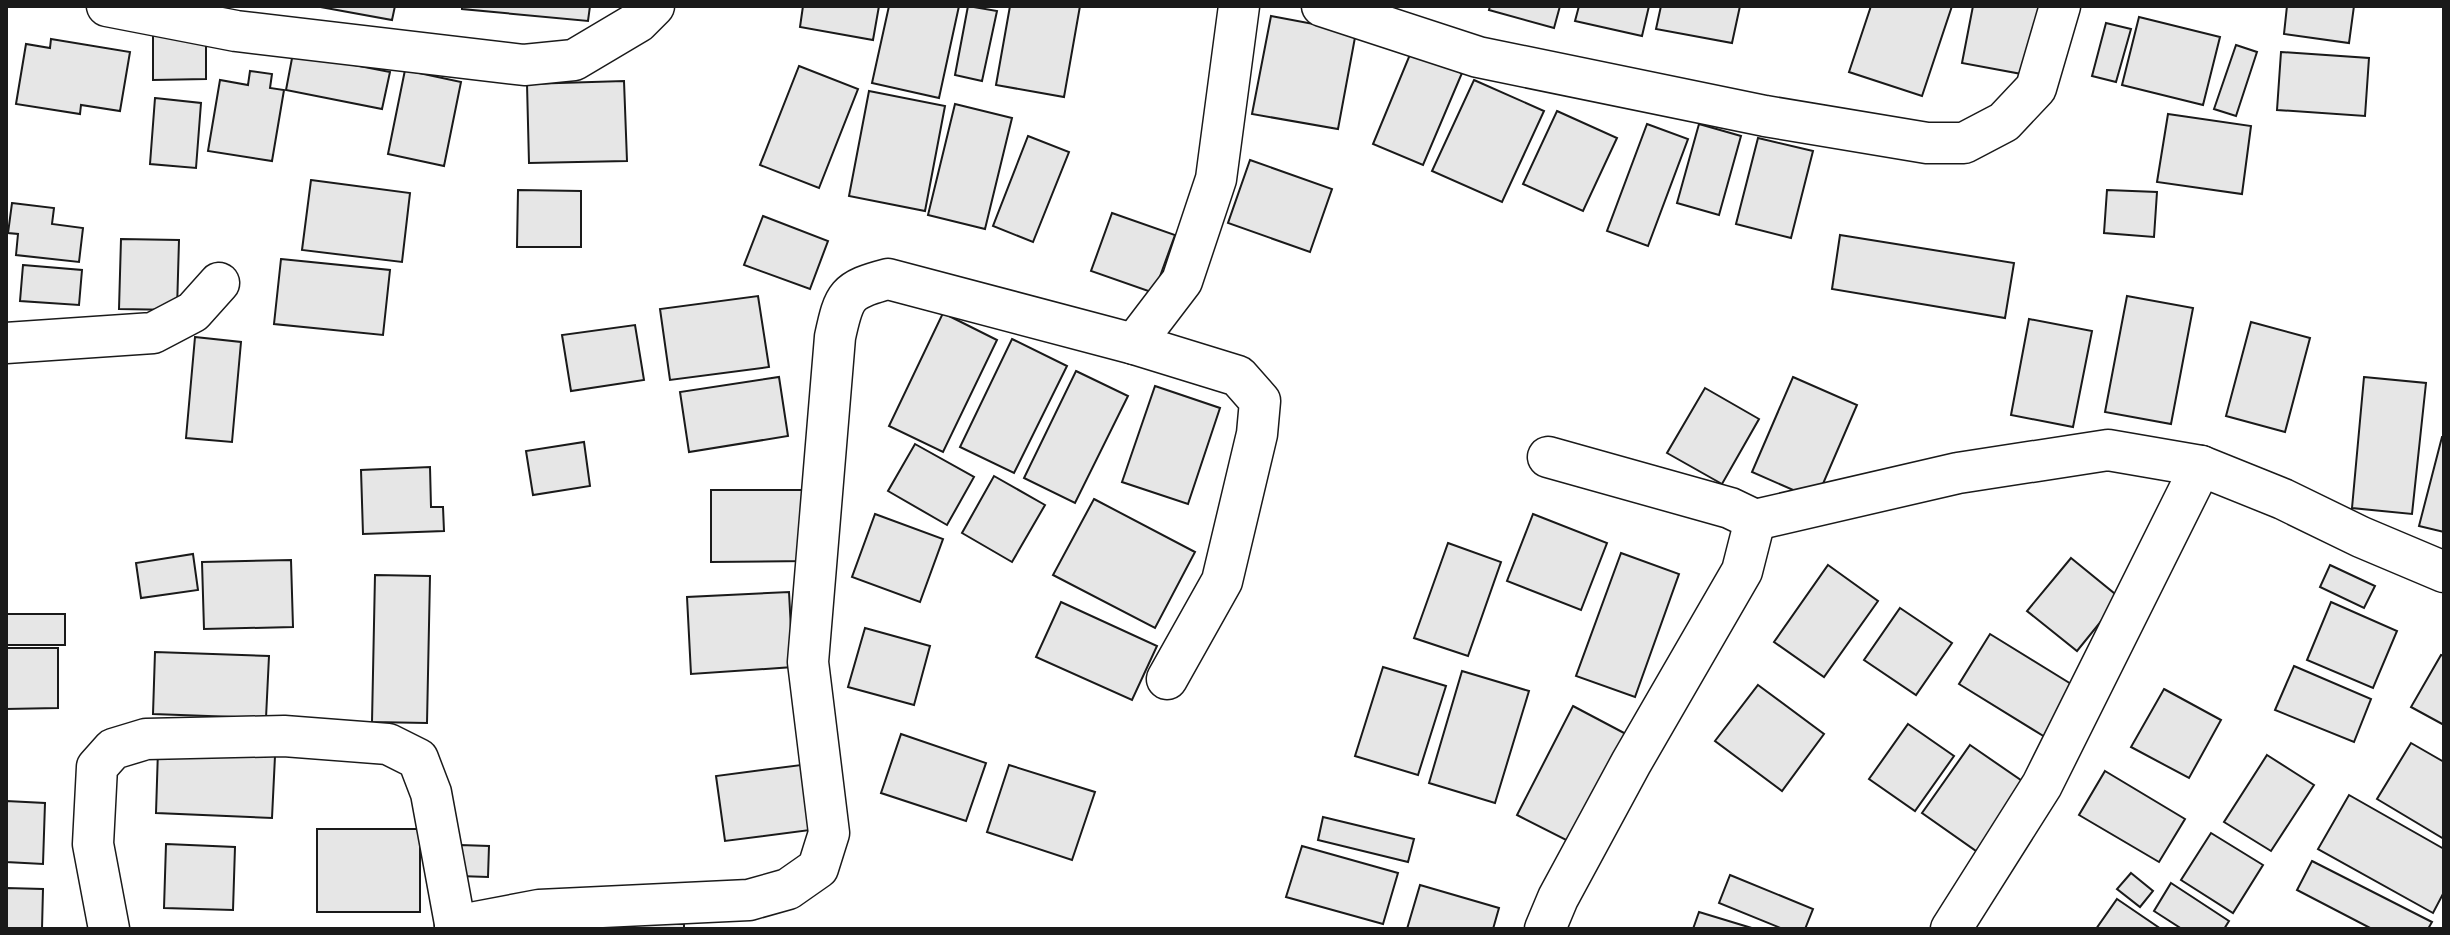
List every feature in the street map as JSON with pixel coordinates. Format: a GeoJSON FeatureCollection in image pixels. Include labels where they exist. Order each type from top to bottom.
{"type":"FeatureCollection","features":[{"type":"Feature","properties":{"kind":"street"},"geometry":{"type":"LineString","coordinates":[[107,6],[238,19],[524,65],[574,60],[638,22],[654,6]]}},
{"type":"Feature","properties":{"kind":"street"},"geometry":{"type":"LineString","coordinates":[[1134,344],[1182,281],[1216,179],[1239,6]]}},
{"type":"Feature","properties":{"kind":"street"},"geometry":{"type":"LineString","coordinates":[[1322,6],[1478,57],[1765,116],[1927,143],[1964,143],[2004,122],[2036,88],[2060,6]]}},
{"type":"Feature","properties":{"kind":"street"},"geometry":{"type":"LineString","coordinates":[[109,929],[93,844],[97,767],[113,749],[146,739],[284,736],[388,744],[418,759],[431,793],[456,927],[539,910],[749,900],[788,889],[818,868],[829,833],[808,662],[835,337],[841,309],[857,287],[888,279],[1134,344],[1238,376],[1260,401],[1257,434],[1222,581],[1167,679]]}},
{"type":"Feature","properties":{"kind":"street"},"geometry":{"type":"LineString","coordinates":[[6,343],[153,333],[193,312],[219,283]]}},
{"type":"Feature","properties":{"kind":"street"},"geometry":{"type":"LineString","coordinates":[[1548,457],[1730,508],[1755,520],[1958,473],[2108,450],[2201,466],[2283,499],[2444,572]]}},
{"type":"Feature","properties":{"kind":"street"},"geometry":{"type":"LineString","coordinates":[[1952,929],[2042,785],[2201,466]]}},
{"type":"Feature","properties":{"kind":"street"},"geometry":{"type":"LineString","coordinates":[[1545,929],[1558,898],[1631,763],[1742,571],[1755,520]]}},
{"type":"Feature","properties":{"kind":"building"},"geometry":{"type":"Polygon","coordinates":[[[315,6],[395,6],[392,20],[315,6]]]}},
{"type":"Feature","properties":{"kind":"building"},"geometry":{"type":"Polygon","coordinates":[[[462,6],[590,6],[588,21],[462,9],[462,6]]]}},
{"type":"Feature","properties":{"kind":"building"},"geometry":{"type":"Polygon","coordinates":[[[803,6],[879,6],[873,40],[800,27],[803,6]]]}},
{"type":"Feature","properties":{"kind":"building"},"geometry":{"type":"Polygon","coordinates":[[[889,6],[959,6],[939,98],[872,83],[889,6]]]}},
{"type":"Feature","properties":{"kind":"building"},"geometry":{"type":"Polygon","coordinates":[[[968,6],[997,11],[982,81],[955,75],[968,6]]]}},
{"type":"Feature","properties":{"kind":"building"},"geometry":{"type":"Polygon","coordinates":[[[1010,6],[1080,6],[1064,97],[996,85],[1010,6]]]}},
{"type":"Feature","properties":{"kind":"building"},"geometry":{"type":"Polygon","coordinates":[[[1490,6],[1560,6],[1554,28],[1489,10],[1490,6]]]}},
{"type":"Feature","properties":{"kind":"building"},"geometry":{"type":"Polygon","coordinates":[[[1579,6],[1649,6],[1642,36],[1575,21],[1579,6]]]}},
{"type":"Feature","properties":{"kind":"building"},"geometry":{"type":"Polygon","coordinates":[[[1661,6],[1740,6],[1732,43],[1656,29],[1661,6]]]}},
{"type":"Feature","properties":{"kind":"building"},"geometry":{"type":"Polygon","coordinates":[[[1871,6],[1952,6],[1922,96],[1849,72],[1871,6]]]}},
{"type":"Feature","properties":{"kind":"building"},"geometry":{"type":"Polygon","coordinates":[[[1973,6],[2040,6],[2027,75],[1962,63],[1973,6]]]}},
{"type":"Feature","properties":{"kind":"building"},"geometry":{"type":"Polygon","coordinates":[[[2287,6],[2354,6],[2349,43],[2284,34],[2287,6]]]}},
{"type":"Feature","properties":{"kind":"building"},"geometry":{"type":"Polygon","coordinates":[[[1271,16],[1356,32],[1338,129],[1252,114],[1271,16]]]}},
{"type":"Feature","properties":{"kind":"building"},"geometry":{"type":"Polygon","coordinates":[[[2139,17],[2220,37],[2203,105],[2122,85],[2139,17]]]}},
{"type":"Feature","properties":{"kind":"building"},"geometry":{"type":"Polygon","coordinates":[[[2106,23],[2131,29],[2116,82],[2092,76],[2106,23]]]}},
{"type":"Feature","properties":{"kind":"building"},"geometry":{"type":"Polygon","coordinates":[[[206,31],[206,79],[153,80],[153,32],[206,31]]]}},
{"type":"Feature","properties":{"kind":"building"},"geometry":{"type":"Polygon","coordinates":[[[51,39],[130,52],[120,111],[81,105],[80,114],[16,104],[26,44],[50,48],[51,39]]]}},
{"type":"Feature","properties":{"kind":"building"},"geometry":{"type":"Polygon","coordinates":[[[2236,45],[2257,52],[2236,116],[2214,109],[2236,45]]]}},
{"type":"Feature","properties":{"kind":"building"},"geometry":{"type":"Polygon","coordinates":[[[1411,52],[1462,73],[1423,165],[1373,144],[1411,52]]]}},
{"type":"Feature","properties":{"kind":"building"},"geometry":{"type":"Polygon","coordinates":[[[2281,52],[2369,58],[2365,116],[2277,110],[2281,52]]]}},
{"type":"Feature","properties":{"kind":"building"},"geometry":{"type":"Polygon","coordinates":[[[293,53],[390,72],[382,109],[286,90],[293,53]]]}},
{"type":"Feature","properties":{"kind":"building"},"geometry":{"type":"Polygon","coordinates":[[[799,66],[858,89],[819,188],[760,165],[799,66]]]}},
{"type":"Feature","properties":{"kind":"building"},"geometry":{"type":"Polygon","coordinates":[[[405,70],[461,82],[444,166],[388,154],[405,70]]]}},
{"type":"Feature","properties":{"kind":"building"},"geometry":{"type":"Polygon","coordinates":[[[250,71],[272,74],[270,88],[284,90],[272,161],[208,151],[220,80],[248,85],[250,71]]]}},
{"type":"Feature","properties":{"kind":"building"},"geometry":{"type":"Polygon","coordinates":[[[1474,80],[1544,111],[1502,202],[1432,171],[1474,80]]]}},
{"type":"Feature","properties":{"kind":"building"},"geometry":{"type":"Polygon","coordinates":[[[624,81],[627,161],[529,163],[527,84],[624,81]]]}},
{"type":"Feature","properties":{"kind":"building"},"geometry":{"type":"Polygon","coordinates":[[[869,91],[945,106],[925,211],[849,196],[869,91]]]}},
{"type":"Feature","properties":{"kind":"building"},"geometry":{"type":"Polygon","coordinates":[[[155,98],[201,103],[196,168],[150,164],[155,98]]]}},
{"type":"Feature","properties":{"kind":"building"},"geometry":{"type":"Polygon","coordinates":[[[955,104],[1012,118],[985,229],[928,215],[955,104]]]}},
{"type":"Feature","properties":{"kind":"building"},"geometry":{"type":"Polygon","coordinates":[[[1557,111],[1617,138],[1583,211],[1523,184],[1557,111]]]}},
{"type":"Feature","properties":{"kind":"building"},"geometry":{"type":"Polygon","coordinates":[[[2168,114],[2251,126],[2242,194],[2157,182],[2168,114]]]}},
{"type":"Feature","properties":{"kind":"building"},"geometry":{"type":"Polygon","coordinates":[[[1647,124],[1688,139],[1648,246],[1607,231],[1647,124]]]}},
{"type":"Feature","properties":{"kind":"building"},"geometry":{"type":"Polygon","coordinates":[[[1699,124],[1741,136],[1719,215],[1677,203],[1699,124]]]}},
{"type":"Feature","properties":{"kind":"building"},"geometry":{"type":"Polygon","coordinates":[[[1028,136],[1069,152],[1033,242],[993,226],[1028,136]]]}},
{"type":"Feature","properties":{"kind":"building"},"geometry":{"type":"Polygon","coordinates":[[[1758,138],[1813,151],[1791,238],[1736,224],[1758,138]]]}},
{"type":"Feature","properties":{"kind":"building"},"geometry":{"type":"Polygon","coordinates":[[[1250,160],[1332,189],[1310,252],[1228,223],[1250,160]]]}},
{"type":"Feature","properties":{"kind":"building"},"geometry":{"type":"Polygon","coordinates":[[[311,180],[410,193],[402,262],[302,250],[311,180]]]}},
{"type":"Feature","properties":{"kind":"building"},"geometry":{"type":"Polygon","coordinates":[[[518,190],[581,191],[581,247],[517,247],[518,190]]]}},
{"type":"Feature","properties":{"kind":"building"},"geometry":{"type":"Polygon","coordinates":[[[2107,190],[2157,192],[2154,237],[2104,233],[2107,190]]]}},
{"type":"Feature","properties":{"kind":"building"},"geometry":{"type":"Polygon","coordinates":[[[12,203],[54,208],[52,224],[83,228],[79,262],[16,255],[18,234],[8,233],[12,203]]]}},
{"type":"Feature","properties":{"kind":"building"},"geometry":{"type":"Polygon","coordinates":[[[1112,213],[1175,235],[1154,293],[1091,271],[1112,213]]]}},
{"type":"Feature","properties":{"kind":"building"},"geometry":{"type":"Polygon","coordinates":[[[763,216],[828,241],[810,289],[744,265],[763,216]]]}},
{"type":"Feature","properties":{"kind":"building"},"geometry":{"type":"Polygon","coordinates":[[[1840,235],[2014,263],[2005,318],[1832,289],[1840,235]]]}},
{"type":"Feature","properties":{"kind":"building"},"geometry":{"type":"Polygon","coordinates":[[[121,239],[179,240],[177,310],[119,309],[121,239]]]}},
{"type":"Feature","properties":{"kind":"building"},"geometry":{"type":"Polygon","coordinates":[[[281,259],[390,270],[383,335],[274,324],[281,259]]]}},
{"type":"Feature","properties":{"kind":"building"},"geometry":{"type":"Polygon","coordinates":[[[23,265],[82,270],[79,305],[20,301],[23,265]]]}},
{"type":"Feature","properties":{"kind":"building"},"geometry":{"type":"Polygon","coordinates":[[[758,296],[769,367],[670,380],[660,309],[758,296]]]}},
{"type":"Feature","properties":{"kind":"building"},"geometry":{"type":"Polygon","coordinates":[[[2127,296],[2193,308],[2171,424],[2105,412],[2127,296]]]}},
{"type":"Feature","properties":{"kind":"building"},"geometry":{"type":"Polygon","coordinates":[[[943,313],[997,340],[943,452],[889,426],[943,313]]]}},
{"type":"Feature","properties":{"kind":"building"},"geometry":{"type":"Polygon","coordinates":[[[2029,319],[2092,331],[2073,427],[2011,415],[2029,319]]]}},
{"type":"Feature","properties":{"kind":"building"},"geometry":{"type":"Polygon","coordinates":[[[2251,322],[2310,338],[2285,432],[2226,416],[2251,322]]]}},
{"type":"Feature","properties":{"kind":"building"},"geometry":{"type":"Polygon","coordinates":[[[635,325],[644,380],[571,391],[562,335],[635,325]]]}},
{"type":"Feature","properties":{"kind":"building"},"geometry":{"type":"Polygon","coordinates":[[[195,337],[241,342],[232,442],[186,438],[195,337]]]}},
{"type":"Feature","properties":{"kind":"building"},"geometry":{"type":"Polygon","coordinates":[[[1012,339],[1067,366],[1014,473],[960,447],[1012,339]]]}},
{"type":"Feature","properties":{"kind":"building"},"geometry":{"type":"Polygon","coordinates":[[[1076,371],[1128,396],[1075,503],[1024,478],[1076,371]]]}},
{"type":"Feature","properties":{"kind":"building"},"geometry":{"type":"Polygon","coordinates":[[[779,377],[788,436],[689,452],[680,392],[779,377]]]}},
{"type":"Feature","properties":{"kind":"building"},"geometry":{"type":"Polygon","coordinates":[[[1793,377],[1857,405],[1816,500],[1752,472],[1793,377]]]}},
{"type":"Feature","properties":{"kind":"building"},"geometry":{"type":"Polygon","coordinates":[[[2364,377],[2426,383],[2412,514],[2352,508],[2364,377]]]}},
{"type":"Feature","properties":{"kind":"building"},"geometry":{"type":"Polygon","coordinates":[[[1155,386],[1220,408],[1188,504],[1122,482],[1155,386]]]}},
{"type":"Feature","properties":{"kind":"building"},"geometry":{"type":"Polygon","coordinates":[[[1705,388],[1759,419],[1722,484],[1667,453],[1705,388]]]}},
{"type":"Feature","properties":{"kind":"building"},"geometry":{"type":"Polygon","coordinates":[[[2444,437],[2444,532],[2419,526],[2444,437]]]}},
{"type":"Feature","properties":{"kind":"building"},"geometry":{"type":"Polygon","coordinates":[[[584,442],[590,486],[533,495],[526,451],[584,442]]]}},
{"type":"Feature","properties":{"kind":"building"},"geometry":{"type":"Polygon","coordinates":[[[915,444],[974,477],[947,525],[888,491],[915,444]]]}},
{"type":"Feature","properties":{"kind":"building"},"geometry":{"type":"Polygon","coordinates":[[[430,467],[431,507],[443,507],[444,531],[363,534],[361,470],[430,467]]]}},
{"type":"Feature","properties":{"kind":"building"},"geometry":{"type":"Polygon","coordinates":[[[994,476],[1045,505],[1012,562],[962,533],[994,476]]]}},
{"type":"Feature","properties":{"kind":"building"},"geometry":{"type":"Polygon","coordinates":[[[711,490],[808,490],[809,561],[711,562],[711,490]]]}},
{"type":"Feature","properties":{"kind":"building"},"geometry":{"type":"Polygon","coordinates":[[[1094,499],[1195,552],[1155,628],[1053,575],[1094,499]]]}},
{"type":"Feature","properties":{"kind":"building"},"geometry":{"type":"Polygon","coordinates":[[[875,514],[943,539],[920,602],[852,577],[875,514]]]}},
{"type":"Feature","properties":{"kind":"building"},"geometry":{"type":"Polygon","coordinates":[[[1533,514],[1607,543],[1581,610],[1507,581],[1533,514]]]}},
{"type":"Feature","properties":{"kind":"building"},"geometry":{"type":"Polygon","coordinates":[[[1448,543],[1501,562],[1468,656],[1414,638],[1448,543]]]}},
{"type":"Feature","properties":{"kind":"building"},"geometry":{"type":"Polygon","coordinates":[[[1621,553],[1679,574],[1635,697],[1576,676],[1621,553]]]}},
{"type":"Feature","properties":{"kind":"building"},"geometry":{"type":"Polygon","coordinates":[[[193,554],[198,590],[141,598],[136,563],[193,554]]]}},
{"type":"Feature","properties":{"kind":"building"},"geometry":{"type":"Polygon","coordinates":[[[2071,558],[2120,598],[2077,651],[2027,611],[2071,558]]]}},
{"type":"Feature","properties":{"kind":"building"},"geometry":{"type":"Polygon","coordinates":[[[291,560],[293,627],[204,629],[202,562],[291,560]]]}},
{"type":"Feature","properties":{"kind":"building"},"geometry":{"type":"Polygon","coordinates":[[[1828,565],[1878,601],[1824,677],[1774,642],[1828,565]]]}},
{"type":"Feature","properties":{"kind":"building"},"geometry":{"type":"Polygon","coordinates":[[[2330,565],[2375,586],[2364,608],[2320,587],[2330,565]]]}},
{"type":"Feature","properties":{"kind":"building"},"geometry":{"type":"Polygon","coordinates":[[[375,575],[430,576],[427,723],[372,722],[375,575]]]}},
{"type":"Feature","properties":{"kind":"building"},"geometry":{"type":"Polygon","coordinates":[[[789,592],[793,667],[691,674],[687,597],[789,592]]]}},
{"type":"Feature","properties":{"kind":"building"},"geometry":{"type":"Polygon","coordinates":[[[1061,602],[1157,646],[1132,700],[1036,657],[1061,602]]]}},
{"type":"Feature","properties":{"kind":"building"},"geometry":{"type":"Polygon","coordinates":[[[2331,602],[2397,631],[2373,688],[2307,660],[2331,602]]]}},
{"type":"Feature","properties":{"kind":"building"},"geometry":{"type":"Polygon","coordinates":[[[1900,608],[1952,643],[1916,695],[1864,660],[1900,608]]]}},
{"type":"Feature","properties":{"kind":"building"},"geometry":{"type":"Polygon","coordinates":[[[6,614],[65,614],[65,645],[6,645],[6,614]]]}},
{"type":"Feature","properties":{"kind":"building"},"geometry":{"type":"Polygon","coordinates":[[[865,628],[930,646],[914,705],[848,687],[865,628]]]}},
{"type":"Feature","properties":{"kind":"building"},"geometry":{"type":"Polygon","coordinates":[[[1990,634],[2076,687],[2045,737],[1959,684],[1990,634]]]}},
{"type":"Feature","properties":{"kind":"building"},"geometry":{"type":"Polygon","coordinates":[[[6,648],[58,648],[58,708],[6,709],[6,648]]]}},
{"type":"Feature","properties":{"kind":"building"},"geometry":{"type":"Polygon","coordinates":[[[155,652],[269,656],[266,718],[153,714],[155,652]]]}},
{"type":"Feature","properties":{"kind":"building"},"geometry":{"type":"Polygon","coordinates":[[[2441,655],[2444,656],[2444,725],[2411,707],[2441,655]]]}},
{"type":"Feature","properties":{"kind":"building"},"geometry":{"type":"Polygon","coordinates":[[[2294,666],[2371,699],[2354,742],[2275,710],[2294,666]]]}},
{"type":"Feature","properties":{"kind":"building"},"geometry":{"type":"Polygon","coordinates":[[[1383,667],[1446,686],[1418,775],[1355,756],[1383,667]]]}},
{"type":"Feature","properties":{"kind":"building"},"geometry":{"type":"Polygon","coordinates":[[[1462,671],[1529,691],[1495,803],[1429,783],[1462,671]]]}},
{"type":"Feature","properties":{"kind":"building"},"geometry":{"type":"Polygon","coordinates":[[[1758,685],[1824,734],[1782,791],[1715,741],[1758,685]]]}},
{"type":"Feature","properties":{"kind":"building"},"geometry":{"type":"Polygon","coordinates":[[[2164,689],[2221,720],[2189,778],[2131,747],[2164,689]]]}},
{"type":"Feature","properties":{"kind":"building"},"geometry":{"type":"Polygon","coordinates":[[[1573,706],[1626,734],[1570,842],[1517,815],[1573,706]]]}},
{"type":"Feature","properties":{"kind":"building"},"geometry":{"type":"Polygon","coordinates":[[[1908,724],[1954,756],[1915,811],[1869,779],[1908,724]]]}},
{"type":"Feature","properties":{"kind":"building"},"geometry":{"type":"Polygon","coordinates":[[[901,734],[986,763],[966,821],[881,793],[901,734]]]}},
{"type":"Feature","properties":{"kind":"building"},"geometry":{"type":"Polygon","coordinates":[[[2411,743],[2444,762],[2444,839],[2377,799],[2411,743]]]}},
{"type":"Feature","properties":{"kind":"building"},"geometry":{"type":"Polygon","coordinates":[[[1970,745],[2028,785],[1979,853],[1922,813],[1970,745]]]}},
{"type":"Feature","properties":{"kind":"building"},"geometry":{"type":"Polygon","coordinates":[[[158,750],[275,756],[272,818],[156,813],[158,750]]]}},
{"type":"Feature","properties":{"kind":"building"},"geometry":{"type":"Polygon","coordinates":[[[2267,755],[2314,785],[2271,851],[2224,822],[2267,755]]]}},
{"type":"Feature","properties":{"kind":"building"},"geometry":{"type":"Polygon","coordinates":[[[809,764],[818,829],[725,841],[716,776],[809,764]]]}},
{"type":"Feature","properties":{"kind":"building"},"geometry":{"type":"Polygon","coordinates":[[[1009,765],[1095,792],[1072,860],[987,832],[1009,765]]]}},
{"type":"Feature","properties":{"kind":"building"},"geometry":{"type":"Polygon","coordinates":[[[2105,771],[2185,819],[2159,862],[2079,815],[2105,771]]]}},
{"type":"Feature","properties":{"kind":"building"},"geometry":{"type":"Polygon","coordinates":[[[2349,795],[2444,849],[2444,892],[2433,913],[2318,849],[2349,795]]]}},
{"type":"Feature","properties":{"kind":"building"},"geometry":{"type":"Polygon","coordinates":[[[6,801],[45,803],[43,864],[6,862],[6,801]]]}},
{"type":"Feature","properties":{"kind":"building"},"geometry":{"type":"Polygon","coordinates":[[[1323,817],[1414,839],[1408,862],[1318,840],[1323,817]]]}},
{"type":"Feature","properties":{"kind":"building"},"geometry":{"type":"Polygon","coordinates":[[[317,829],[420,829],[420,912],[317,912],[317,829]]]}},
{"type":"Feature","properties":{"kind":"building"},"geometry":{"type":"Polygon","coordinates":[[[2211,833],[2263,865],[2233,913],[2181,880],[2211,833]]]}},
{"type":"Feature","properties":{"kind":"building"},"geometry":{"type":"Polygon","coordinates":[[[166,844],[235,847],[233,910],[164,908],[166,844]]]}},
{"type":"Feature","properties":{"kind":"building"},"geometry":{"type":"Polygon","coordinates":[[[460,845],[489,846],[488,877],[459,876],[460,845]]]}},
{"type":"Feature","properties":{"kind":"building"},"geometry":{"type":"Polygon","coordinates":[[[1302,846],[1398,873],[1383,924],[1286,897],[1302,846]]]}},
{"type":"Feature","properties":{"kind":"building"},"geometry":{"type":"Polygon","coordinates":[[[2312,861],[2432,922],[2428,929],[2372,929],[2297,890],[2312,861]]]}},
{"type":"Feature","properties":{"kind":"building"},"geometry":{"type":"Polygon","coordinates":[[[2131,873],[2153,891],[2140,907],[2117,889],[2131,873]]]}},
{"type":"Feature","properties":{"kind":"building"},"geometry":{"type":"Polygon","coordinates":[[[1730,875],[1813,909],[1805,929],[1783,929],[1719,903],[1730,875]]]}},
{"type":"Feature","properties":{"kind":"building"},"geometry":{"type":"Polygon","coordinates":[[[2171,883],[2229,921],[2224,929],[2182,929],[2154,911],[2171,883]]]}},
{"type":"Feature","properties":{"kind":"building"},"geometry":{"type":"Polygon","coordinates":[[[1420,885],[1499,908],[1493,929],[1407,929],[1420,885]]]}},
{"type":"Feature","properties":{"kind":"building"},"geometry":{"type":"Polygon","coordinates":[[[6,888],[43,889],[42,929],[6,929],[6,888]]]}},
{"type":"Feature","properties":{"kind":"building"},"geometry":{"type":"Polygon","coordinates":[[[2117,899],[2161,929],[2096,929],[2117,899]]]}},
{"type":"Feature","properties":{"kind":"building"},"geometry":{"type":"Polygon","coordinates":[[[1699,912],[1755,929],[1693,929],[1699,912]]]}},
{"type":"Feature","properties":{"kind":"building"},"geometry":{"type":"Polygon","coordinates":[[[571,923],[684,924],[684,929],[571,929],[571,923]]]}}]}
